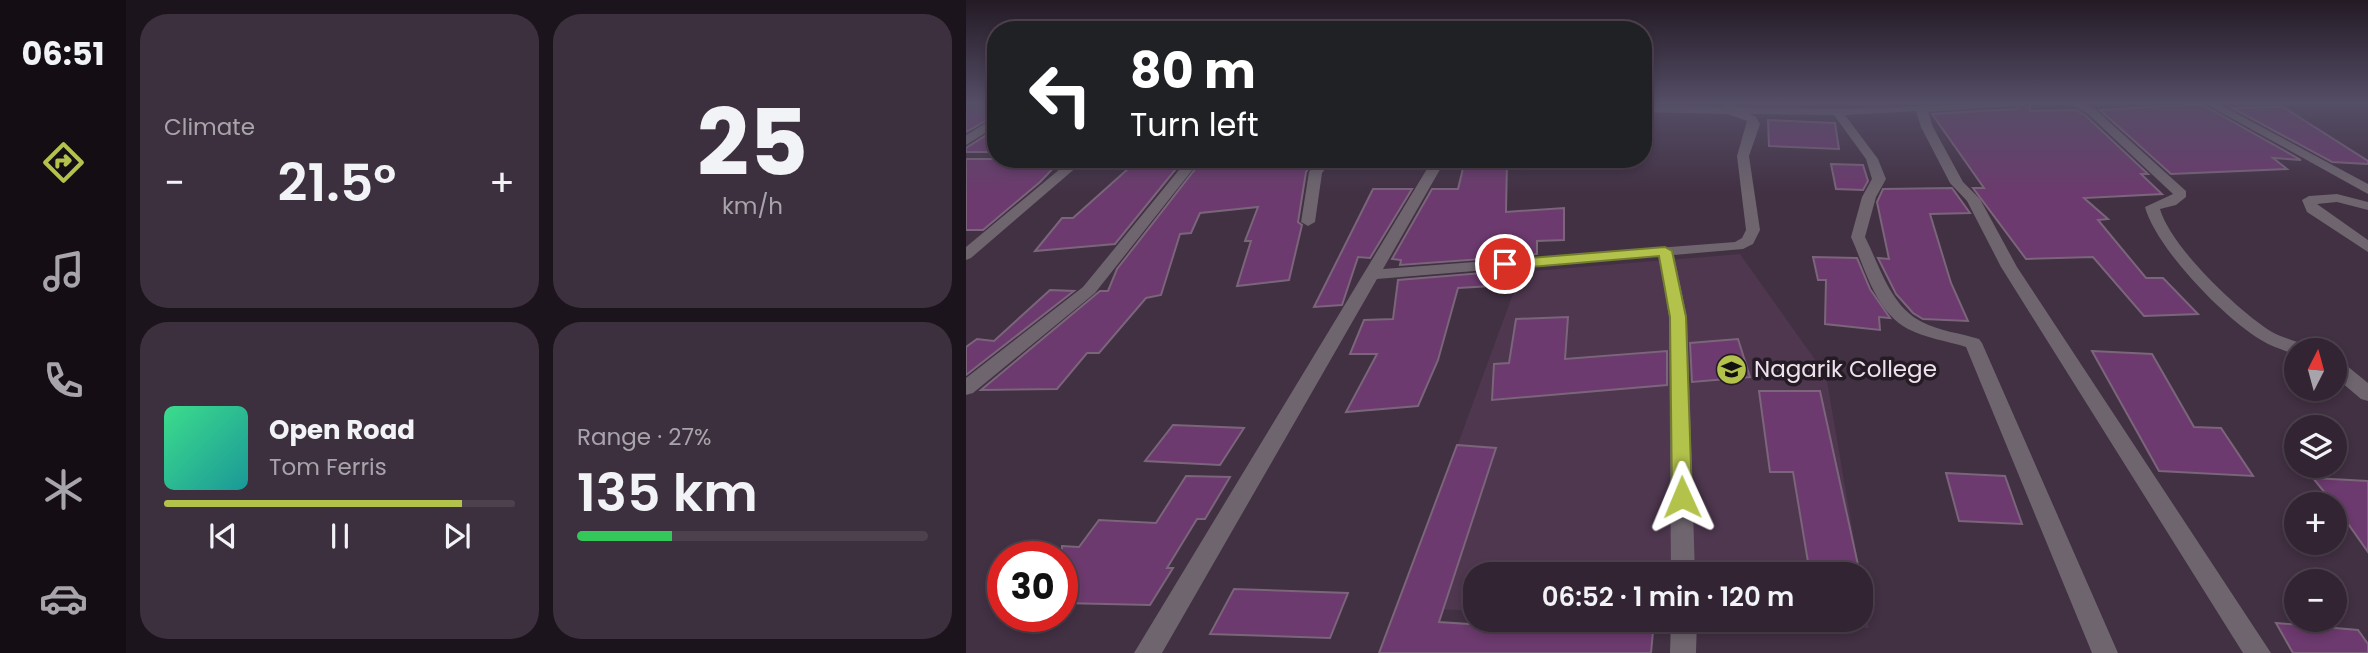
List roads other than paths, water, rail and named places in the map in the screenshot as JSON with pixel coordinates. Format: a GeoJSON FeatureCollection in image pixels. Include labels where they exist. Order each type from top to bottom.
{"type":"FeatureCollection","features":[{"type":"Feature","properties":{"kind":"street"},"geometry":{"type":"LineString","coordinates":[[1371,275],[1738,246],[1748,241],[1753,230],[1743,156],[1751,133]]}},
{"type":"Feature","properties":{"kind":"street"},"geometry":{"type":"LineString","coordinates":[[1853,133],[1871,159],[1879,179],[1869,197],[1858,237],[1874,267],[1882,292],[1909,323],[1973,343],[2105,653]]}},
{"type":"Feature","properties":{"kind":"street"},"geometry":{"type":"LineString","coordinates":[[1931,133],[1957,183],[1973,199],[2009,267],[2259,653]]}},
{"type":"Feature","properties":{"kind":"street"},"geometry":{"type":"LineString","coordinates":[[2115,133],[2180,194],[2171,202],[2152,207],[2152,220],[2199,276],[2263,334],[2284,343]]}},
{"type":"Feature","properties":{"kind":"street"},"geometry":{"type":"LineString","coordinates":[[2265,133],[2368,190]]}},
{"type":"Feature","properties":{"kind":"street"},"geometry":{"type":"LineString","coordinates":[[966,255],[1069,168]]}},
{"type":"Feature","properties":{"kind":"street"},"geometry":{"type":"LineString","coordinates":[[966,388],[1089,290],[1188,168]]}},
{"type":"Feature","properties":{"kind":"street"},"geometry":{"type":"LineString","coordinates":[[1308,222],[1317,172],[1320,168]]}},
{"type":"Feature","properties":{"kind":"street"},"geometry":{"type":"LineString","coordinates":[[1147,653],[1435,168]]}},
{"type":"Feature","properties":{"kind":"street"},"geometry":{"type":"LineString","coordinates":[[2368,206],[2337,198],[2309,200],[2312,209],[2368,247]]}},
{"type":"Feature","properties":{"kind":"street"},"geometry":{"type":"LineString","coordinates":[[1665,251],[1678,317],[1683,562]]}},
{"type":"Feature","properties":{"kind":"street"},"geometry":{"type":"LineString","coordinates":[[2347,376],[2368,394]]}},
{"type":"Feature","properties":{"kind":"street"},"geometry":{"type":"LineString","coordinates":[[1683,653],[1684,632]]}},
{"type":"Feature","properties":{"kind":"place","name":"Nagarik College"},"geometry":{"type":"Point","coordinates":[1731,369]}}]}
